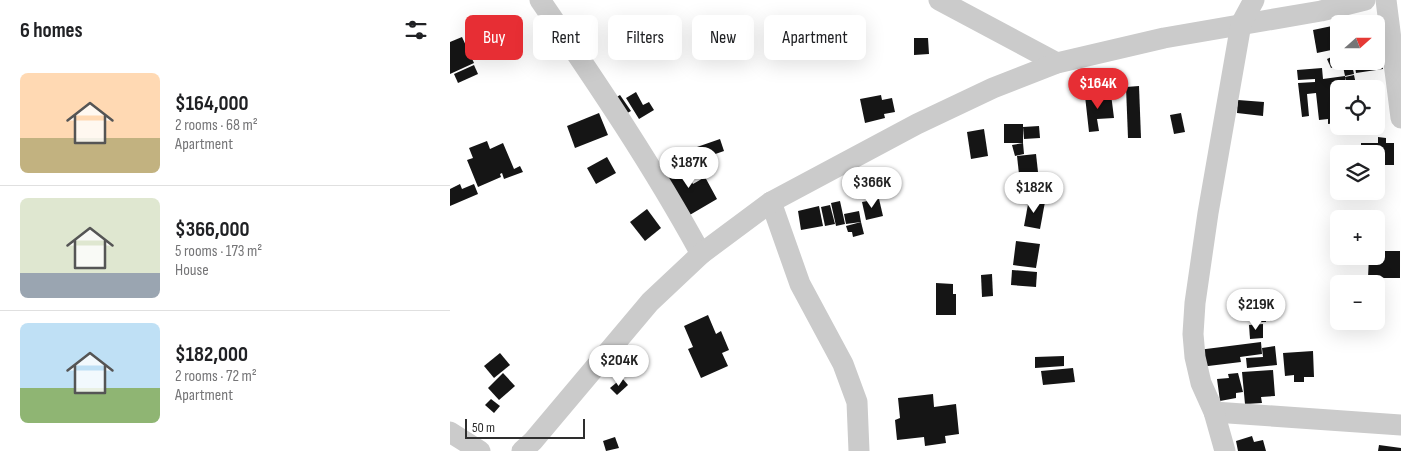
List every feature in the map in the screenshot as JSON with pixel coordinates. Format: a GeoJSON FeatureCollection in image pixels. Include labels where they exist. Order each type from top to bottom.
{"type":"FeatureCollection","features":[{"type":"Feature","properties":{"kind":"street"},"geometry":{"type":"LineString","coordinates":[[540,0],[602,90],[676,209],[701,254]]}},
{"type":"Feature","properties":{"kind":"street"},"geometry":{"type":"LineString","coordinates":[[939,0],[1057,63]]}},
{"type":"Feature","properties":{"kind":"street"},"geometry":{"type":"LineString","coordinates":[[1225,451],[1214,412],[1201,383],[1193,334],[1195,303],[1211,194],[1241,24],[1254,0]]}},
{"type":"Feature","properties":{"kind":"street"},"geometry":{"type":"LineString","coordinates":[[522,451],[533,441],[650,302],[701,254],[771,202],[917,124],[993,88],[1057,63],[1164,38],[1321,10],[1365,0]]}},
{"type":"Feature","properties":{"kind":"street"},"geometry":{"type":"LineString","coordinates":[[1386,0],[1401,118]]}},
{"type":"Feature","properties":{"kind":"street"},"geometry":{"type":"LineString","coordinates":[[771,202],[800,284],[843,364],[852,387],[857,402],[859,451]]}},
{"type":"Feature","properties":{"kind":"street"},"geometry":{"type":"LineString","coordinates":[[1214,412],[1401,425]]}},
{"type":"Feature","properties":{"kind":"street"},"geometry":{"type":"LineString","coordinates":[[450,432],[480,451]]}},
{"type":"Feature","properties":{"kind":"building"},"geometry":{"type":"Polygon","coordinates":[[[1330,26],[1330,50],[1317,53],[1313,30],[1330,26]]]}},
{"type":"Feature","properties":{"kind":"building"},"geometry":{"type":"Polygon","coordinates":[[[462,37],[465,44],[465,60],[473,60],[474,63],[450,74],[450,42],[462,37]]]}},
{"type":"Feature","properties":{"kind":"building"},"geometry":{"type":"Polygon","coordinates":[[[914,38],[928,38],[929,54],[914,55],[914,38]]]}},
{"type":"Feature","properties":{"kind":"building"},"geometry":{"type":"Polygon","coordinates":[[[474,65],[478,74],[458,83],[454,74],[474,65]]]}},
{"type":"Feature","properties":{"kind":"building"},"geometry":{"type":"Polygon","coordinates":[[[1322,68],[1323,79],[1345,76],[1345,80],[1330,80],[1330,124],[1328,124],[1328,119],[1319,120],[1316,93],[1307,94],[1309,116],[1302,117],[1298,83],[1315,82],[1315,79],[1298,80],[1297,70],[1322,68]]]}},
{"type":"Feature","properties":{"kind":"building"},"geometry":{"type":"Polygon","coordinates":[[[1344,70],[1353,70],[1354,74],[1345,76],[1344,70]]]}},
{"type":"Feature","properties":{"kind":"building"},"geometry":{"type":"Polygon","coordinates":[[[1356,70],[1376,70],[1356,73],[1356,70]]]}},
{"type":"Feature","properties":{"kind":"building"},"geometry":{"type":"Polygon","coordinates":[[[1354,75],[1355,80],[1346,80],[1345,77],[1354,75]]]}},
{"type":"Feature","properties":{"kind":"building"},"geometry":{"type":"Polygon","coordinates":[[[1139,86],[1141,138],[1128,138],[1126,87],[1139,86]]]}},
{"type":"Feature","properties":{"kind":"building"},"geometry":{"type":"Polygon","coordinates":[[[636,92],[643,105],[649,102],[654,110],[639,119],[626,98],[636,92]]]}},
{"type":"Feature","properties":{"kind":"building"},"geometry":{"type":"Polygon","coordinates":[[[1111,94],[1114,118],[1097,119],[1099,131],[1089,132],[1085,96],[1111,94]]]}},
{"type":"Feature","properties":{"kind":"building"},"geometry":{"type":"Polygon","coordinates":[[[620,95],[631,111],[622,116],[612,100],[620,95]]]}},
{"type":"Feature","properties":{"kind":"building"},"geometry":{"type":"Polygon","coordinates":[[[881,95],[882,100],[892,98],[895,112],[884,114],[885,118],[865,123],[860,99],[881,95]]]}},
{"type":"Feature","properties":{"kind":"building"},"geometry":{"type":"Polygon","coordinates":[[[1238,100],[1264,102],[1263,116],[1237,113],[1238,100]]]}},
{"type":"Feature","properties":{"kind":"building"},"geometry":{"type":"Polygon","coordinates":[[[599,113],[608,135],[575,148],[567,126],[599,113]]]}},
{"type":"Feature","properties":{"kind":"building"},"geometry":{"type":"Polygon","coordinates":[[[1181,113],[1185,132],[1174,134],[1170,115],[1181,113]]]}},
{"type":"Feature","properties":{"kind":"building"},"geometry":{"type":"Polygon","coordinates":[[[1004,124],[1023,124],[1023,143],[1004,143],[1004,124]]]}},
{"type":"Feature","properties":{"kind":"building"},"geometry":{"type":"Polygon","coordinates":[[[1039,126],[1040,138],[1024,139],[1023,127],[1039,126]]]}},
{"type":"Feature","properties":{"kind":"building"},"geometry":{"type":"Polygon","coordinates":[[[984,129],[988,156],[971,159],[967,132],[984,129]]]}},
{"type":"Feature","properties":{"kind":"building"},"geometry":{"type":"Polygon","coordinates":[[[1378,137],[1386,138],[1386,143],[1394,143],[1394,165],[1385,165],[1385,145],[1361,145],[1361,143],[1378,143],[1378,137]]]}},
{"type":"Feature","properties":{"kind":"building"},"geometry":{"type":"Polygon","coordinates":[[[720,139],[724,151],[701,159],[697,147],[720,139]]]}},
{"type":"Feature","properties":{"kind":"building"},"geometry":{"type":"Polygon","coordinates":[[[487,141],[490,149],[503,143],[514,169],[520,166],[523,172],[504,179],[502,173],[500,174],[501,177],[478,187],[467,160],[473,158],[469,148],[487,141]]]}},
{"type":"Feature","properties":{"kind":"building"},"geometry":{"type":"Polygon","coordinates":[[[1023,143],[1024,154],[1015,156],[1012,145],[1023,143]]]}},
{"type":"Feature","properties":{"kind":"building"},"geometry":{"type":"Polygon","coordinates":[[[1036,154],[1038,172],[1019,174],[1017,156],[1036,154]]]}},
{"type":"Feature","properties":{"kind":"building"},"geometry":{"type":"Polygon","coordinates":[[[607,157],[616,173],[596,184],[587,168],[607,157]]]}},
{"type":"Feature","properties":{"kind":"building"},"geometry":{"type":"Polygon","coordinates":[[[679,161],[693,184],[705,177],[717,199],[688,216],[661,172],[679,161]]]}},
{"type":"Feature","properties":{"kind":"building"},"geometry":{"type":"Polygon","coordinates":[[[1037,173],[1039,186],[1021,186],[1019,175],[1037,173]]]}},
{"type":"Feature","properties":{"kind":"building"},"geometry":{"type":"Polygon","coordinates":[[[460,184],[462,189],[474,184],[478,194],[450,206],[450,189],[460,184]]]}},
{"type":"Feature","properties":{"kind":"building"},"geometry":{"type":"Polygon","coordinates":[[[879,199],[883,216],[866,220],[862,202],[879,199]]]}},
{"type":"Feature","properties":{"kind":"building"},"geometry":{"type":"Polygon","coordinates":[[[1029,199],[1045,202],[1040,229],[1024,226],[1029,199]]]}},
{"type":"Feature","properties":{"kind":"building"},"geometry":{"type":"Polygon","coordinates":[[[840,201],[845,224],[836,226],[831,203],[840,201]]]}},
{"type":"Feature","properties":{"kind":"building"},"geometry":{"type":"Polygon","coordinates":[[[830,205],[835,224],[825,226],[821,207],[830,205]]]}},
{"type":"Feature","properties":{"kind":"building"},"geometry":{"type":"Polygon","coordinates":[[[819,206],[823,226],[801,230],[798,211],[819,206]]]}},
{"type":"Feature","properties":{"kind":"building"},"geometry":{"type":"Polygon","coordinates":[[[647,209],[661,228],[645,241],[630,222],[647,209]]]}},
{"type":"Feature","properties":{"kind":"building"},"geometry":{"type":"Polygon","coordinates":[[[859,211],[861,222],[846,224],[844,214],[859,211]]]}},
{"type":"Feature","properties":{"kind":"building"},"geometry":{"type":"Polygon","coordinates":[[[861,222],[864,234],[853,237],[852,232],[848,232],[846,226],[861,222]]]}},
{"type":"Feature","properties":{"kind":"building"},"geometry":{"type":"Polygon","coordinates":[[[1016,241],[1040,244],[1036,268],[1013,265],[1016,241]]]}},
{"type":"Feature","properties":{"kind":"building"},"geometry":{"type":"Polygon","coordinates":[[[1385,251],[1400,251],[1400,278],[1385,278],[1385,275],[1368,275],[1369,265],[1385,265],[1385,251]]]}},
{"type":"Feature","properties":{"kind":"building"},"geometry":{"type":"Polygon","coordinates":[[[1012,270],[1037,272],[1036,287],[1011,285],[1012,270]]]}},
{"type":"Feature","properties":{"kind":"building"},"geometry":{"type":"Polygon","coordinates":[[[992,274],[993,296],[982,297],[981,275],[992,274]]]}},
{"type":"Feature","properties":{"kind":"building"},"geometry":{"type":"Polygon","coordinates":[[[936,283],[953,284],[953,294],[956,294],[956,315],[936,315],[936,283]]]}},
{"type":"Feature","properties":{"kind":"building"},"geometry":{"type":"Polygon","coordinates":[[[1250,308],[1266,308],[1266,322],[1250,322],[1250,308]]]}},
{"type":"Feature","properties":{"kind":"building"},"geometry":{"type":"Polygon","coordinates":[[[708,315],[716,334],[721,331],[729,350],[722,353],[728,366],[701,378],[688,349],[693,347],[684,326],[708,315]]]}},
{"type":"Feature","properties":{"kind":"building"},"geometry":{"type":"Polygon","coordinates":[[[1263,324],[1263,338],[1250,339],[1249,325],[1263,324]]]}},
{"type":"Feature","properties":{"kind":"building"},"geometry":{"type":"Polygon","coordinates":[[[1261,342],[1262,354],[1240,357],[1241,362],[1200,367],[1198,350],[1261,342]]]}},
{"type":"Feature","properties":{"kind":"building"},"geometry":{"type":"Polygon","coordinates":[[[1275,346],[1277,365],[1247,368],[1246,358],[1263,357],[1262,348],[1275,346]]]}},
{"type":"Feature","properties":{"kind":"building"},"geometry":{"type":"Polygon","coordinates":[[[1313,351],[1314,377],[1304,377],[1304,382],[1294,382],[1294,375],[1285,376],[1283,353],[1313,351]]]}},
{"type":"Feature","properties":{"kind":"building"},"geometry":{"type":"Polygon","coordinates":[[[500,353],[510,365],[494,378],[484,366],[500,353]]]}},
{"type":"Feature","properties":{"kind":"building"},"geometry":{"type":"Polygon","coordinates":[[[1064,356],[1064,366],[1035,368],[1035,357],[1064,356]]]}},
{"type":"Feature","properties":{"kind":"building"},"geometry":{"type":"Polygon","coordinates":[[[1073,368],[1075,382],[1043,385],[1041,371],[1073,368]]]}},
{"type":"Feature","properties":{"kind":"building"},"geometry":{"type":"Polygon","coordinates":[[[1273,370],[1275,396],[1261,397],[1262,403],[1245,404],[1242,372],[1273,370]]]}},
{"type":"Feature","properties":{"kind":"building"},"geometry":{"type":"Polygon","coordinates":[[[503,373],[515,386],[499,400],[488,388],[503,373]]]}},
{"type":"Feature","properties":{"kind":"building"},"geometry":{"type":"Polygon","coordinates":[[[1238,373],[1243,392],[1236,393],[1236,398],[1220,401],[1217,379],[1229,378],[1228,374],[1238,373]]]}},
{"type":"Feature","properties":{"kind":"building"},"geometry":{"type":"Polygon","coordinates":[[[622,378],[628,385],[617,395],[610,388],[622,378]]]}},
{"type":"Feature","properties":{"kind":"building"},"geometry":{"type":"Polygon","coordinates":[[[933,394],[934,407],[956,404],[959,434],[945,436],[946,443],[925,446],[924,437],[897,440],[895,420],[900,418],[898,398],[933,394]]]}},
{"type":"Feature","properties":{"kind":"building"},"geometry":{"type":"Polygon","coordinates":[[[491,399],[500,406],[494,413],[485,405],[491,399]]]}},
{"type":"Feature","properties":{"kind":"building"},"geometry":{"type":"Polygon","coordinates":[[[1252,436],[1254,442],[1263,440],[1266,451],[1238,451],[1236,441],[1252,436]]]}},
{"type":"Feature","properties":{"kind":"building"},"geometry":{"type":"Polygon","coordinates":[[[615,437],[619,448],[606,451],[603,441],[615,437]]]}},
{"type":"Feature","properties":{"kind":"building"},"geometry":{"type":"Polygon","coordinates":[[[1379,445],[1401,448],[1401,451],[1378,451],[1379,445]]]}}]}
